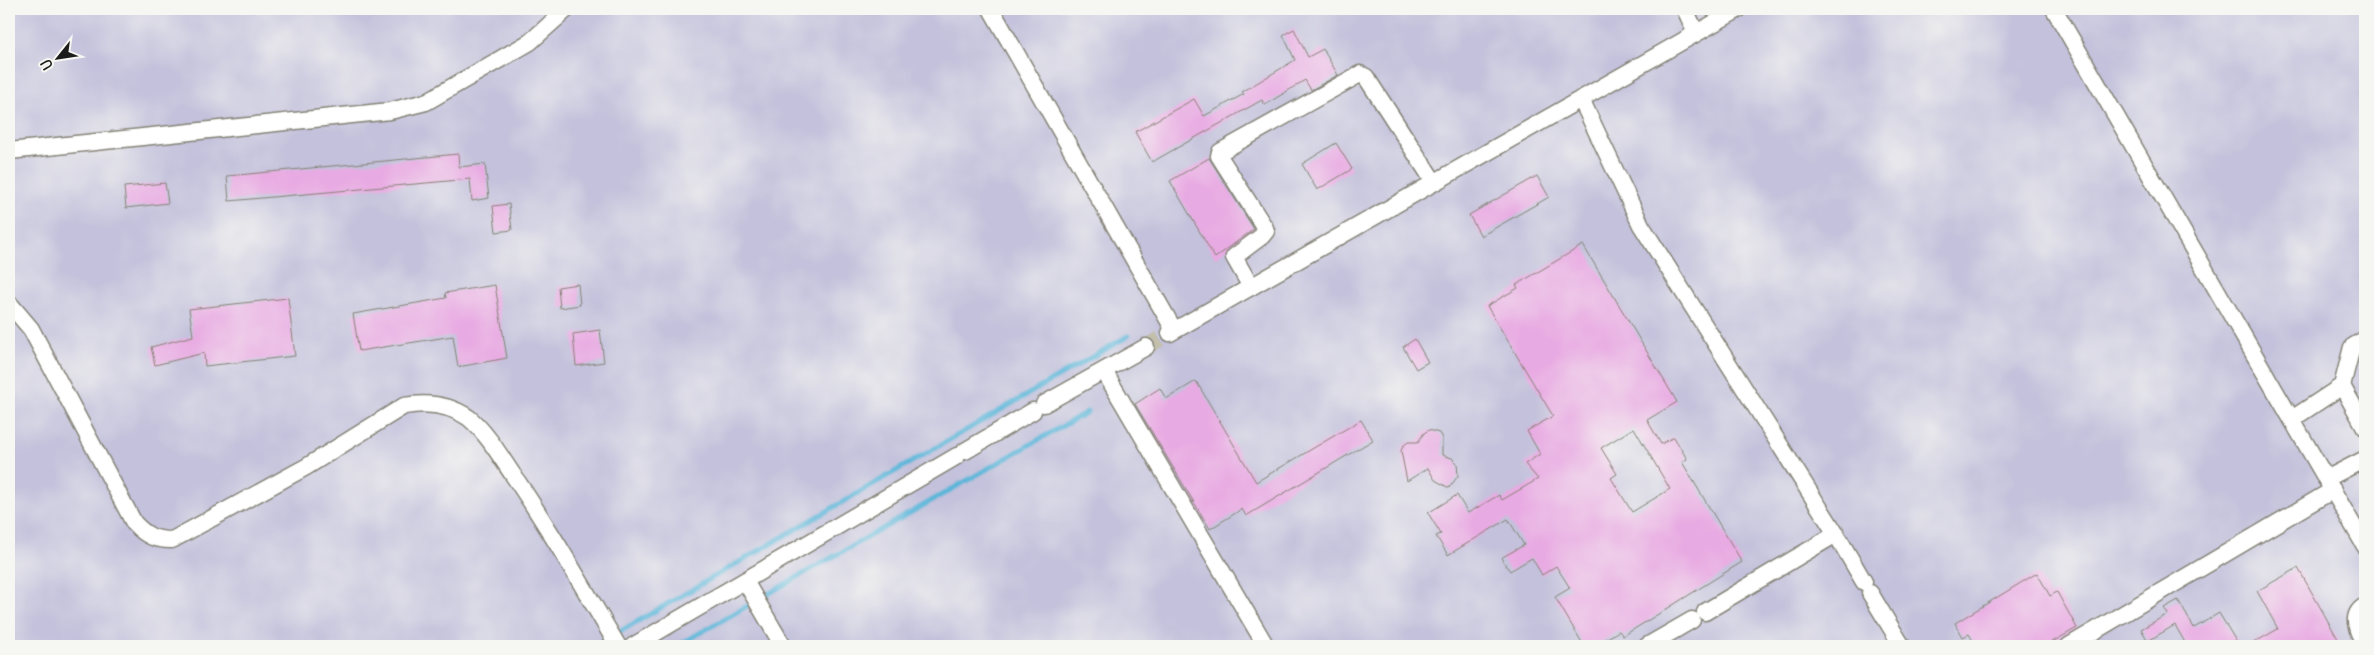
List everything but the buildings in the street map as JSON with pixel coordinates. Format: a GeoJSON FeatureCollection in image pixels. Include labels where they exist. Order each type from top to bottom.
{"type":"FeatureCollection","features":[{"type":"Feature","properties":{"kind":"lane"},"geometry":{"type":"LineString","coordinates":[[9,151],[390,111],[426,102],[530,42],[568,9]]}},
{"type":"Feature","properties":{"kind":"lane"},"geometry":{"type":"LineString","coordinates":[[991,9],[1172,332],[1738,9]]}},
{"type":"Feature","properties":{"kind":"lane"},"geometry":{"type":"LineString","coordinates":[[1686,9],[1696,33]]}},
{"type":"Feature","properties":{"kind":"lane"},"geometry":{"type":"LineString","coordinates":[[2054,9],[2365,546]]}},
{"type":"Feature","properties":{"kind":"lane"},"geometry":{"type":"LineString","coordinates":[[1251,287],[1234,257],[1266,231],[1218,153],[1254,132],[1360,74],[1366,77],[1434,182]]}},
{"type":"Feature","properties":{"kind":"lane"},"geometry":{"type":"LineString","coordinates":[[1581,99],[1641,225],[1836,534],[1902,646]]}},
{"type":"Feature","properties":{"kind":"lane"},"geometry":{"type":"LineString","coordinates":[[9,303],[31,329],[134,523],[150,537],[159,540],[172,540],[306,466],[404,406],[420,403],[435,404],[450,408],[468,418],[486,435],[547,525],[618,646]]}},
{"type":"Feature","properties":{"kind":"lane"},"geometry":{"type":"LineString","coordinates":[[2292,419],[2342,386],[2352,347],[2365,339]]}},
{"type":"Feature","properties":{"kind":"lane"},"geometry":{"type":"LineString","coordinates":[[633,646],[961,453],[1146,347]]}},
{"type":"Feature","properties":{"kind":"lane"},"geometry":{"type":"LineString","coordinates":[[1104,370],[1266,646]]}},
{"type":"Feature","properties":{"kind":"lane"},"geometry":{"type":"LineString","coordinates":[[2342,386],[2365,427]]}},
{"type":"Feature","properties":{"kind":"lane"},"geometry":{"type":"LineString","coordinates":[[2070,646],[2330,485],[2365,459]]}},
{"type":"Feature","properties":{"kind":"lane"},"geometry":{"type":"LineString","coordinates":[[1647,646],[1836,534]]}},
{"type":"Feature","properties":{"kind":"lane"},"geometry":{"type":"LineString","coordinates":[[745,580],[783,646]]}},
{"type":"Feature","properties":{"kind":"lane"},"geometry":{"type":"LineString","coordinates":[[2365,606],[2360,609],[2355,618],[2356,628],[2365,646]]}},
{"type":"Feature","properties":{"kind":"shaded area"},"geometry":{"type":"Polygon","coordinates":[[[9,9],[2365,9],[2365,646],[9,646],[9,9]]]}},
{"type":"Feature","properties":{"kind":"waterway"},"geometry":{"type":"LineString","coordinates":[[595,646],[1128,336]]}},
{"type":"Feature","properties":{"kind":"waterway"},"geometry":{"type":"LineString","coordinates":[[677,646],[1087,412]]}},
{"type":"Feature","properties":{"kind":"tunnel"},"geometry":{"type":"LineString","coordinates":[[1146,347],[1170,333]]}}]}
